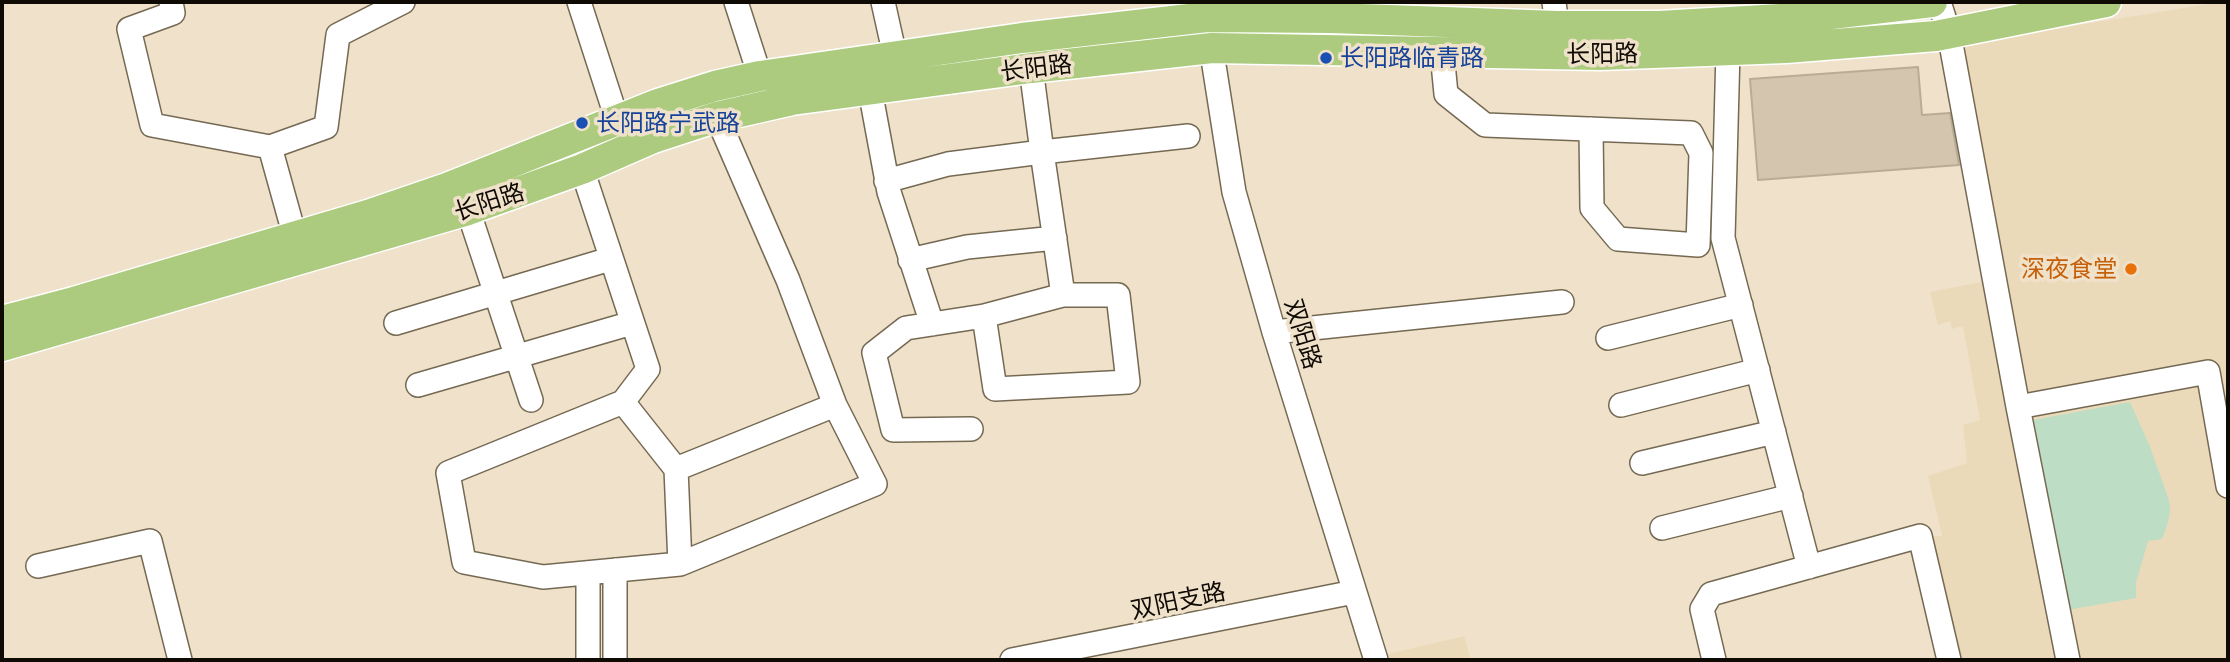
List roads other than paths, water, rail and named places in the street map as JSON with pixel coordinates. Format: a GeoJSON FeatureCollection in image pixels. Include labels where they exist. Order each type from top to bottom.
{"type":"FeatureCollection","features":[{"type":"Feature","properties":{"kind":"main road","name":"长阳路"},"geometry":{"type":"LineString","coordinates":[[2,321],[295,237],[447,188],[657,104],[715,86],[760,76],[1205,9],[1332,18],[1556,14],[1729,23],[1798,19],[1932,2]]}},
{"type":"Feature","properties":{"kind":"main road","name":"长阳路"},"geometry":{"type":"LineString","coordinates":[[2,346],[468,210],[582,169],[653,138],[717,117],[792,100],[1031,68],[1212,48],[1600,55],[1728,51],[1936,36],[2106,2]]}},
{"type":"Feature","properties":{"kind":"street"},"geometry":{"type":"LineString","coordinates":[[171,2],[173,13],[129,29],[152,125],[270,147],[326,127],[338,35],[403,2]]}},
{"type":"Feature","properties":{"kind":"street"},"geometry":{"type":"LineString","coordinates":[[579,2],[612,104]]}},
{"type":"Feature","properties":{"kind":"street"},"geometry":{"type":"LineString","coordinates":[[736,2],[769,105]]}},
{"type":"Feature","properties":{"kind":"street"},"geometry":{"type":"LineString","coordinates":[[883,2],[895,56]]}},
{"type":"Feature","properties":{"kind":"street"},"geometry":{"type":"LineString","coordinates":[[1939,2],[1949,33],[2068,660]]}},
{"type":"Feature","properties":{"kind":"street","name":"双阳路"},"geometry":{"type":"LineString","coordinates":[[1205,9],[1234,192],[1376,660]]}},
{"type":"Feature","properties":{"kind":"street"},"geometry":{"type":"LineString","coordinates":[[1728,51],[1723,238],[1809,567]]}},
{"type":"Feature","properties":{"kind":"street"},"geometry":{"type":"LineString","coordinates":[[1442,53],[1446,94],[1485,125],[1591,129],[1691,133],[1701,153],[1698,245],[1618,240],[1592,208],[1591,129]]}},
{"type":"Feature","properties":{"kind":"street"},"geometry":{"type":"LineString","coordinates":[[1031,68],[1063,295]]}},
{"type":"Feature","properties":{"kind":"street"},"geometry":{"type":"LineString","coordinates":[[870,90],[886,181],[909,260],[932,324]]}},
{"type":"Feature","properties":{"kind":"street"},"geometry":{"type":"LineString","coordinates":[[582,169],[648,369],[623,402],[448,473],[464,562],[543,577],[680,564],[874,484],[835,405],[788,280],[717,117]]}},
{"type":"Feature","properties":{"kind":"street"},"geometry":{"type":"LineString","coordinates":[[886,181],[948,164],[1188,136]]}},
{"type":"Feature","properties":{"kind":"street"},"geometry":{"type":"LineString","coordinates":[[270,147],[295,237]]}},
{"type":"Feature","properties":{"kind":"street"},"geometry":{"type":"LineString","coordinates":[[468,210],[531,400]]}},
{"type":"Feature","properties":{"kind":"street"},"geometry":{"type":"LineString","coordinates":[[909,260],[967,247],[1055,238]]}},
{"type":"Feature","properties":{"kind":"street"},"geometry":{"type":"LineString","coordinates":[[396,323],[610,258]]}},
{"type":"Feature","properties":{"kind":"street"},"geometry":{"type":"LineString","coordinates":[[971,429],[892,430],[874,353],[906,328],[984,316],[1063,295],[1118,295],[1128,382],[995,389],[984,316]]}},
{"type":"Feature","properties":{"kind":"street"},"geometry":{"type":"LineString","coordinates":[[1275,332],[1562,302]]}},
{"type":"Feature","properties":{"kind":"street"},"geometry":{"type":"LineString","coordinates":[[1608,338],[1741,305]]}},
{"type":"Feature","properties":{"kind":"street"},"geometry":{"type":"LineString","coordinates":[[418,385],[632,323]]}},
{"type":"Feature","properties":{"kind":"street"},"geometry":{"type":"LineString","coordinates":[[1621,405],[1758,370]]}},
{"type":"Feature","properties":{"kind":"street"},"geometry":{"type":"LineString","coordinates":[[2018,407],[2208,372],[2228,486]]}},
{"type":"Feature","properties":{"kind":"street"},"geometry":{"type":"LineString","coordinates":[[623,402],[676,469],[680,564]]}},
{"type":"Feature","properties":{"kind":"street"},"geometry":{"type":"LineString","coordinates":[[676,469],[835,405]]}},
{"type":"Feature","properties":{"kind":"street"},"geometry":{"type":"LineString","coordinates":[[1642,463],[1774,432]]}},
{"type":"Feature","properties":{"kind":"street"},"geometry":{"type":"LineString","coordinates":[[1661,528],[1791,496]]}},
{"type":"Feature","properties":{"kind":"street"},"geometry":{"type":"LineString","coordinates":[[1714,660],[1702,609],[1711,594],[1920,536],[1948,660]]}},
{"type":"Feature","properties":{"kind":"street"},"geometry":{"type":"LineString","coordinates":[[38,566],[150,541],[180,660]]}},
{"type":"Feature","properties":{"kind":"street"},"geometry":{"type":"LineString","coordinates":[[615,570],[615,660]]}},
{"type":"Feature","properties":{"kind":"street"},"geometry":{"type":"LineString","coordinates":[[588,573],[588,660]]}},
{"type":"Feature","properties":{"kind":"street","name":"双阳支路"},"geometry":{"type":"LineString","coordinates":[[1012,660],[1354,592]]}},
{"type":"Feature","properties":{"kind":"place","name":"长阳路临青路"},"geometry":{"type":"Point","coordinates":[1326,58]}},
{"type":"Feature","properties":{"kind":"place","name":"长阳路宁武路"},"geometry":{"type":"Point","coordinates":[582,123]}},
{"type":"Feature","properties":{"kind":"place","name":"深夜食堂"},"geometry":{"type":"Point","coordinates":[2131,269]}}]}
